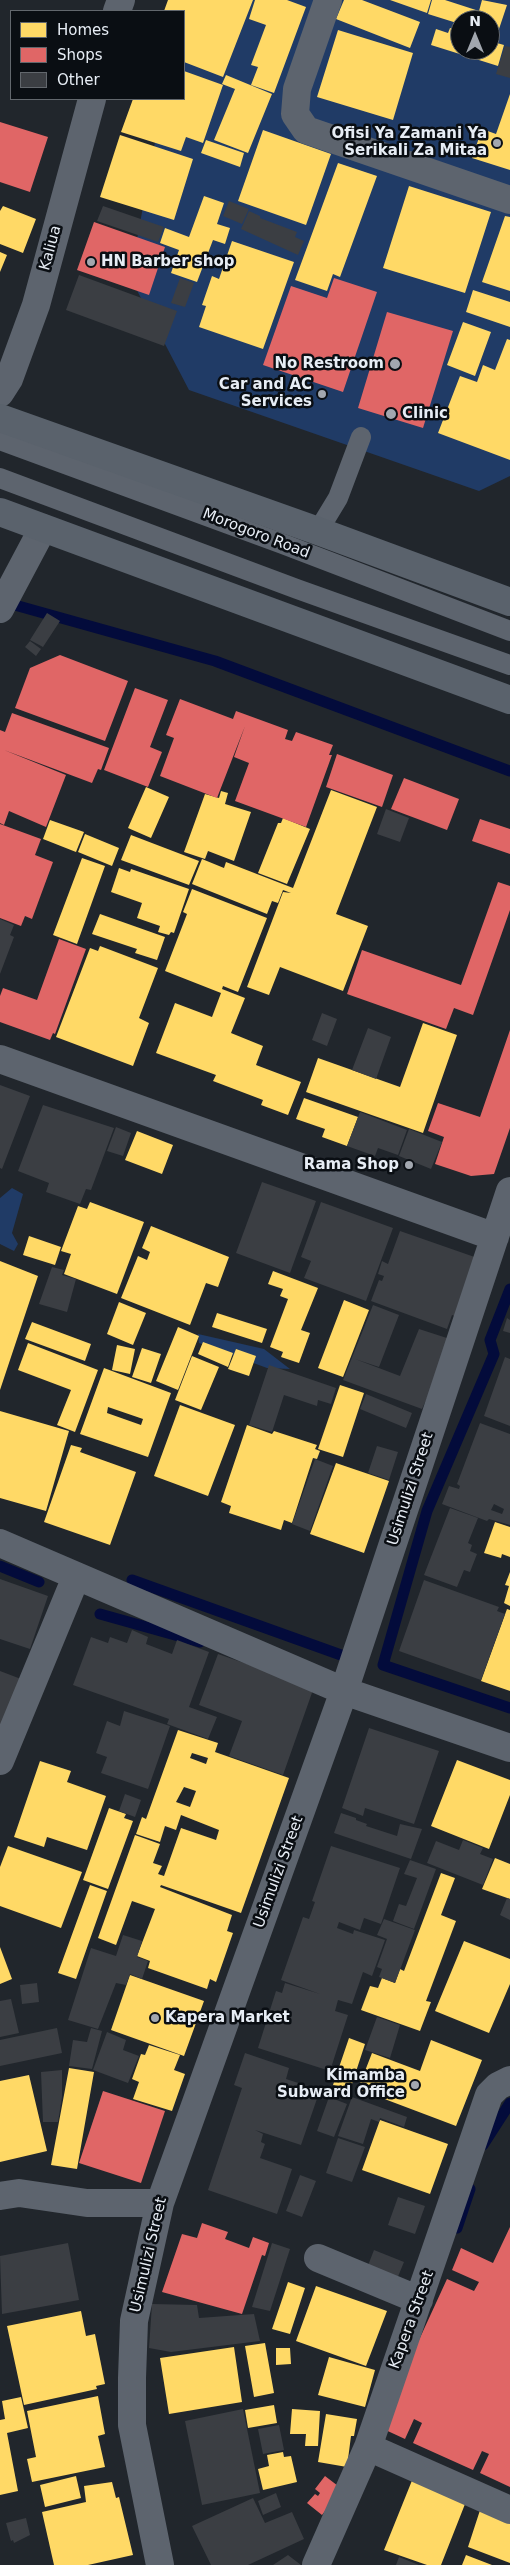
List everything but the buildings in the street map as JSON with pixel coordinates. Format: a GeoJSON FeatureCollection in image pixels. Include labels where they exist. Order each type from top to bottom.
{"type":"FeatureCollection","features":[{"type":"Feature","properties":{"kind":"highway","name":"Morogoro Road"},"geometry":{"type":"LineString","coordinates":[[0,418],[318,531],[510,602]]}},
{"type":"Feature","properties":{"kind":"highway"},"geometry":{"type":"LineString","coordinates":[[0,512],[510,700]]}},
{"type":"Feature","properties":{"kind":"street"},"geometry":{"type":"LineString","coordinates":[[328,0],[297,89],[295,114],[306,130],[510,200]]}},
{"type":"Feature","properties":{"kind":"street","name":"Kaliua"},"geometry":{"type":"LineString","coordinates":[[0,393],[9,379],[36,305],[92,100]]}},
{"type":"Feature","properties":{"kind":"street"},"geometry":{"type":"LineString","coordinates":[[0,609],[42,528]]}},
{"type":"Feature","properties":{"kind":"street"},"geometry":{"type":"LineString","coordinates":[[0,1059],[495,1237]]}},
{"type":"Feature","properties":{"kind":"street","name":"Usimulizi Street"},"geometry":{"type":"LineString","coordinates":[[160,2565],[132,2425],[132,2378],[134,2322],[160,2203],[344,1691],[510,1191]]}},
{"type":"Feature","properties":{"kind":"street"},"geometry":{"type":"LineString","coordinates":[[0,1543],[344,1691],[510,1748]]}},
{"type":"Feature","properties":{"kind":"street"},"geometry":{"type":"LineString","coordinates":[[0,1761],[76,1577]]}},
{"type":"Feature","properties":{"kind":"street","name":"Kapera Street"},"geometry":{"type":"LineString","coordinates":[[316,2565],[368,2447],[489,2095],[498,2086],[510,2080]]}},
{"type":"Feature","properties":{"kind":"street"},"geometry":{"type":"LineString","coordinates":[[0,2196],[19,2193],[87,2203],[160,2203]]}},
{"type":"Feature","properties":{"kind":"street"},"geometry":{"type":"LineString","coordinates":[[318,2258],[419,2300]]}},
{"type":"Feature","properties":{"kind":"street"},"geometry":{"type":"LineString","coordinates":[[368,2447],[510,2510]]}},
{"type":"Feature","properties":{"kind":"lane"},"geometry":{"type":"LineString","coordinates":[[318,531],[338,498],[361,436]]}},
{"type":"Feature","properties":{"kind":"lane","name":"Morogoro Road"},"geometry":{"type":"LineString","coordinates":[[0,440],[283,544],[510,631]]}},
{"type":"Feature","properties":{"kind":"lane"},"geometry":{"type":"LineString","coordinates":[[0,478],[297,589],[510,665]]}},
{"type":"Feature","properties":{"kind":"shaded area"},"geometry":{"type":"Polygon","coordinates":[[[182,0],[510,0],[510,476],[479,491],[189,390],[130,277],[163,100],[185,100],[185,10],[180,10],[182,0]]]}},
{"type":"Feature","properties":{"kind":"shaded area"},"geometry":{"type":"Polygon","coordinates":[[[12,1188],[23,1194],[12,1233],[18,1244],[14,1251],[0,1244],[0,1198],[12,1188]]]}},
{"type":"Feature","properties":{"kind":"shaded area"},"geometry":{"type":"Polygon","coordinates":[[[198,1334],[264,1349],[290,1369],[267,1368],[199,1343],[198,1334]]]}},
{"type":"Feature","properties":{"kind":"waterway"},"geometry":{"type":"LineString","coordinates":[[4,602],[215,661],[510,771]]}},
{"type":"Feature","properties":{"kind":"waterway"},"geometry":{"type":"LineString","coordinates":[[510,1289],[490,1340],[494,1354],[427,1511],[383,1665],[510,1708]]}},
{"type":"Feature","properties":{"kind":"waterway"},"geometry":{"type":"LineString","coordinates":[[0,1566],[39,1582]]}},
{"type":"Feature","properties":{"kind":"waterway"},"geometry":{"type":"LineString","coordinates":[[132,1580],[341,1655]]}},
{"type":"Feature","properties":{"kind":"waterway"},"geometry":{"type":"LineString","coordinates":[[100,1614],[200,1642]]}},
{"type":"Feature","properties":{"kind":"waterway"},"geometry":{"type":"LineString","coordinates":[[483,2145],[510,2103]]}},
{"type":"Feature","properties":{"kind":"waterway"},"geometry":{"type":"LineString","coordinates":[[457,2228],[470,2189]]}},
{"type":"Feature","properties":{"kind":"place","name":"Ofisi Ya Zamani Ya Serikali Za Mitaa"},"geometry":{"type":"Point","coordinates":[497,143]}},
{"type":"Feature","properties":{"kind":"place","name":"HN Barber shop"},"geometry":{"type":"Point","coordinates":[91,262]}},
{"type":"Feature","properties":{"kind":"place","name":"No Restroom"},"geometry":{"type":"Point","coordinates":[395,364]}},
{"type":"Feature","properties":{"kind":"place","name":"Car and AC Services"},"geometry":{"type":"Point","coordinates":[322,394]}},
{"type":"Feature","properties":{"kind":"place","name":"Clinic"},"geometry":{"type":"Point","coordinates":[391,414]}},
{"type":"Feature","properties":{"kind":"place","name":"Rama Shop"},"geometry":{"type":"Point","coordinates":[409,1165]}},
{"type":"Feature","properties":{"kind":"place","name":"Kapera Market"},"geometry":{"type":"Point","coordinates":[155,2018]}},
{"type":"Feature","properties":{"kind":"place","name":"Kimamba Subward Office"},"geometry":{"type":"Point","coordinates":[415,2085]}}]}
